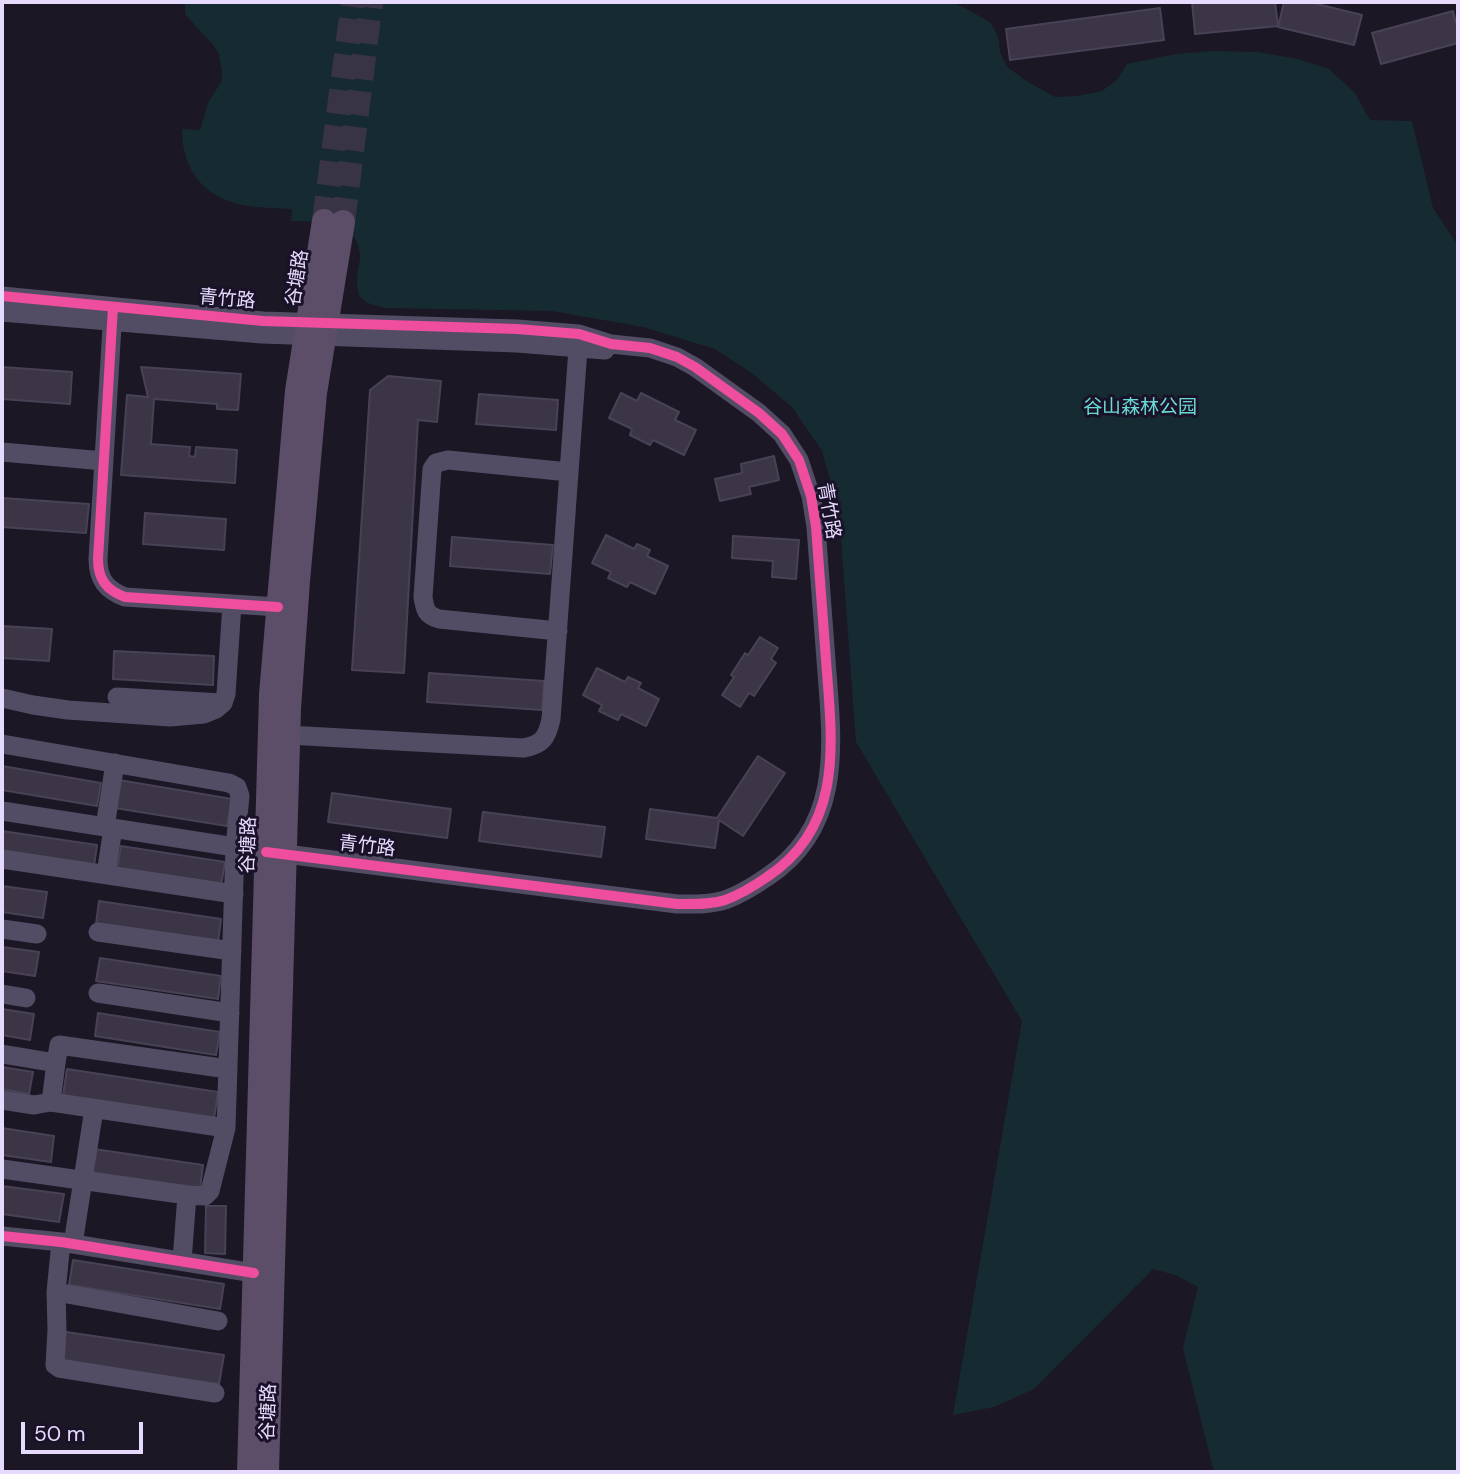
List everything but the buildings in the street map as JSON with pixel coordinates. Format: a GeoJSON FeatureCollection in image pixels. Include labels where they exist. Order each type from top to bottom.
{"type":"FeatureCollection","features":[{"type":"Feature","properties":{"kind":"main road","name":"谷塘路"},"geometry":{"type":"LineString","coordinates":[[267,1472],[275,850],[271,694],[296,404],[316,330],[333,221]]}},
{"type":"Feature","properties":{"kind":"main road","name":"谷塘路"},"geometry":{"type":"LineString","coordinates":[[249,1472],[254,1273],[275,850],[288,735],[297,594],[315,393],[316,330]]}},
{"type":"Feature","properties":{"kind":"street","name":"青竹路"},"geometry":{"type":"LineString","coordinates":[[2,296],[112,314]]}},
{"type":"Feature","properties":{"kind":"street","name":"青竹路"},"geometry":{"type":"LineString","coordinates":[[2,312],[263,321],[316,330],[517,344],[578,341],[650,348],[677,357],[695,367],[759,413],[782,434],[799,460],[811,496],[816,527],[831,760],[827,795],[814,827],[798,852],[782,868],[725,900],[705,904],[677,904],[275,850]]}},
{"type":"Feature","properties":{"kind":"street"},"geometry":{"type":"LineString","coordinates":[[112,314],[98,566],[104,584],[125,597],[278,607]]}},
{"type":"Feature","properties":{"kind":"street"},"geometry":{"type":"LineString","coordinates":[[288,735],[523,748],[542,742],[549,731],[551,719],[578,341]]}},
{"type":"Feature","properties":{"kind":"street"},"geometry":{"type":"LineString","coordinates":[[2,452],[104,461]]}},
{"type":"Feature","properties":{"kind":"street"},"geometry":{"type":"LineString","coordinates":[[558,631],[430,616],[423,597],[429,507],[432,469],[436,463],[448,460],[569,472]]}},
{"type":"Feature","properties":{"kind":"street"},"geometry":{"type":"LineString","coordinates":[[2,698],[68,710],[170,717],[204,714],[223,703],[226,695],[232,604]]}},
{"type":"Feature","properties":{"kind":"street"},"geometry":{"type":"LineString","coordinates":[[117,697],[223,703]]}},
{"type":"Feature","properties":{"kind":"street"},"geometry":{"type":"LineString","coordinates":[[2,744],[229,782],[237,787],[240,796],[235,847],[226,1128],[210,1191],[205,1196],[187,1195],[2,1169]]}},
{"type":"Feature","properties":{"kind":"street"},"geometry":{"type":"LineString","coordinates":[[106,874],[115,763]]}},
{"type":"Feature","properties":{"kind":"street"},"geometry":{"type":"LineString","coordinates":[[2,811],[235,847]]}},
{"type":"Feature","properties":{"kind":"street"},"geometry":{"type":"LineString","coordinates":[[2,859],[234,894]]}},
{"type":"Feature","properties":{"kind":"street"},"geometry":{"type":"LineString","coordinates":[[2,929],[37,934]]}},
{"type":"Feature","properties":{"kind":"street"},"geometry":{"type":"LineString","coordinates":[[98,932],[232,951]]}},
{"type":"Feature","properties":{"kind":"street"},"geometry":{"type":"LineString","coordinates":[[98,993],[230,1013]]}},
{"type":"Feature","properties":{"kind":"street"},"geometry":{"type":"LineString","coordinates":[[2,994],[26,998]]}},
{"type":"Feature","properties":{"kind":"street"},"geometry":{"type":"LineString","coordinates":[[51,1102],[59,1045],[228,1069]]}},
{"type":"Feature","properties":{"kind":"street"},"geometry":{"type":"LineString","coordinates":[[2,1054],[56,1063]]}},
{"type":"Feature","properties":{"kind":"street"},"geometry":{"type":"LineString","coordinates":[[2,1100],[34,1105],[51,1102],[226,1128]]}},
{"type":"Feature","properties":{"kind":"street"},"geometry":{"type":"LineString","coordinates":[[94,1109],[83,1181],[56,1292],[55,1365],[215,1393]]}},
{"type":"Feature","properties":{"kind":"street"},"geometry":{"type":"LineString","coordinates":[[182,1261],[187,1195]]}},
{"type":"Feature","properties":{"kind":"street"},"geometry":{"type":"LineString","coordinates":[[2,1236],[67,1243],[254,1273]]}},
{"type":"Feature","properties":{"kind":"street"},"geometry":{"type":"LineString","coordinates":[[56,1292],[218,1321]]}},
{"type":"Feature","properties":{"kind":"green space","name":"谷山森林公园"},"geometry":{"type":"Polygon","coordinates":[[[185,2],[953,2],[990,22],[998,36],[1000,52],[1007,67],[1055,97],[1102,91],[1117,80],[1127,64],[1176,54],[1212,51],[1258,52],[1298,59],[1329,69],[1355,93],[1370,120],[1412,121],[1433,208],[1458,246],[1458,1472],[1214,1472],[1183,1348],[1198,1287],[1175,1275],[1153,1269],[1034,1389],[994,1407],[953,1415],[1022,1021],[856,742],[839,511],[822,451],[792,407],[753,374],[715,349],[643,327],[552,311],[386,308],[365,301],[357,287],[360,255],[358,245],[343,222],[291,221],[292,209],[248,206],[228,201],[205,188],[190,168],[182,129],[200,130],[208,103],[221,82],[222,72],[219,54],[185,14],[185,2]]]}},
{"type":"Feature","properties":{"kind":"tunnel"},"geometry":{"type":"LineString","coordinates":[[324,221],[353,2]]}},
{"type":"Feature","properties":{"kind":"tunnel"},"geometry":{"type":"LineString","coordinates":[[343,222],[371,2]]}},
{"type":"Feature","properties":{"kind":"cycle path"},"geometry":{"type":"LineString","coordinates":[[2,296],[263,321],[517,329],[579,334],[611,344],[650,348],[677,357],[695,367],[759,413],[782,434],[799,460],[811,496],[816,527],[831,751],[822,807],[810,833],[792,856],[767,877],[725,900],[677,904],[266,852]]}},
{"type":"Feature","properties":{"kind":"cycle path"},"geometry":{"type":"LineString","coordinates":[[113,307],[98,559],[104,583],[125,597],[278,607]]}},
{"type":"Feature","properties":{"kind":"cycle path"},"geometry":{"type":"LineString","coordinates":[[2,1236],[61,1242],[254,1273]]}}]}
